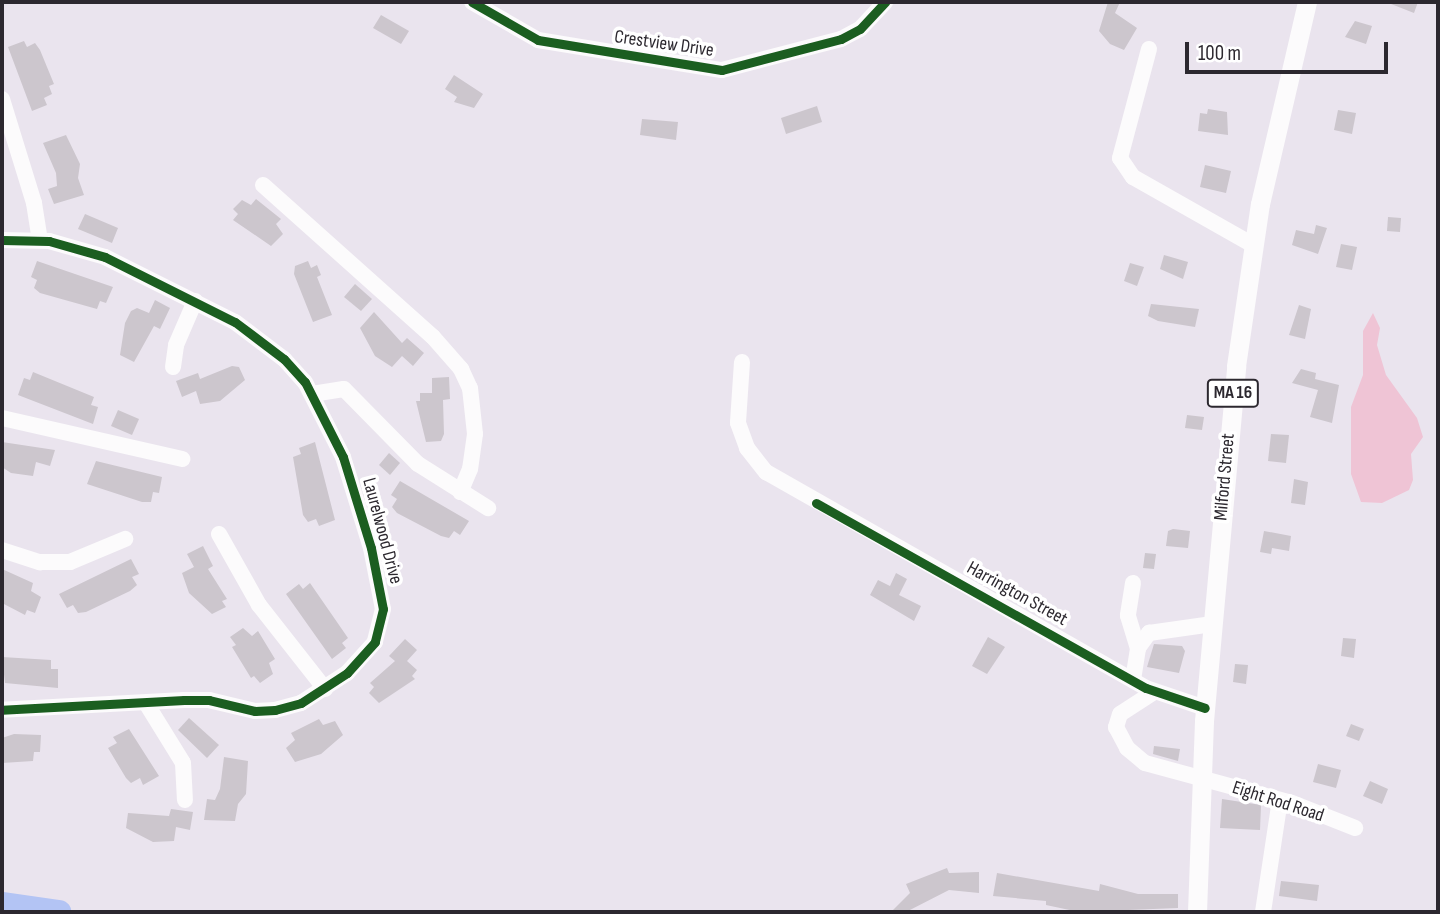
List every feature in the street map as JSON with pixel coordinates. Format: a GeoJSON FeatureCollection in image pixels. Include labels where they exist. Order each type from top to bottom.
{"type":"FeatureCollection","features":[{"type":"Feature","properties":{"kind":"main road","name":"Milford Street"},"geometry":{"type":"LineString","coordinates":[[1200,785],[1231,406],[1253,246],[1307,2]]}},
{"type":"Feature","properties":{"kind":"main road","name":"MA 16"},"geometry":{"type":"LineString","coordinates":[[1197,912],[1200,785]]}},
{"type":"Feature","properties":{"kind":"street","name":"Crestview Drive"},"geometry":{"type":"LineString","coordinates":[[472,2],[538,40],[722,70],[841,39],[860,29],[885,2]]}},
{"type":"Feature","properties":{"kind":"street"},"geometry":{"type":"LineString","coordinates":[[1149,49],[1120,158],[1133,177],[1253,246]]}},
{"type":"Feature","properties":{"kind":"street"},"geometry":{"type":"LineString","coordinates":[[2,99],[40,240]]}},
{"type":"Feature","properties":{"kind":"street"},"geometry":{"type":"LineString","coordinates":[[263,185],[433,337],[461,369],[470,388],[475,434],[470,469],[460,492]]}},
{"type":"Feature","properties":{"kind":"street","name":"Laurelwood Drive"},"geometry":{"type":"LineString","coordinates":[[2,240],[40,240],[105,257],[195,301],[268,346],[312,394],[343,457],[371,548],[383,609],[375,642],[325,689],[275,710],[255,711],[209,700],[2,710]]}},
{"type":"Feature","properties":{"kind":"street"},"geometry":{"type":"LineString","coordinates":[[173,367],[176,345],[195,301]]}},
{"type":"Feature","properties":{"kind":"street","name":"Harrington Street"},"geometry":{"type":"LineString","coordinates":[[742,362],[738,423],[747,448],[766,472],[816,503],[1154,692],[1205,708]]}},
{"type":"Feature","properties":{"kind":"street"},"geometry":{"type":"LineString","coordinates":[[312,394],[344,389],[418,464],[488,508]]}},
{"type":"Feature","properties":{"kind":"street"},"geometry":{"type":"LineString","coordinates":[[2,418],[182,459]]}},
{"type":"Feature","properties":{"kind":"street"},"geometry":{"type":"LineString","coordinates":[[219,534],[259,605],[325,689]]}},
{"type":"Feature","properties":{"kind":"street"},"geometry":{"type":"LineString","coordinates":[[2,550],[40,562],[70,562],[125,539]]}},
{"type":"Feature","properties":{"kind":"street"},"geometry":{"type":"LineString","coordinates":[[1125,710],[1134,680],[1138,648],[1128,616],[1133,583]]}},
{"type":"Feature","properties":{"kind":"street"},"geometry":{"type":"LineString","coordinates":[[1138,648],[1149,634],[1212,624]]}},
{"type":"Feature","properties":{"kind":"street"},"geometry":{"type":"LineString","coordinates":[[1125,710],[1154,692]]}},
{"type":"Feature","properties":{"kind":"street"},"geometry":{"type":"LineString","coordinates":[[146,703],[183,763],[185,800]]}},
{"type":"Feature","properties":{"kind":"street","name":"Eight Rod Road"},"geometry":{"type":"LineString","coordinates":[[1125,710],[1116,727],[1127,748],[1157,769],[1200,785],[1280,800],[1355,828]]}},
{"type":"Feature","properties":{"kind":"street"},"geometry":{"type":"LineString","coordinates":[[1264,912],[1280,800]]}},
{"type":"Feature","properties":{"kind":"shaded area"},"geometry":{"type":"Polygon","coordinates":[[[1373,313],[1380,328],[1377,345],[1386,375],[1417,418],[1423,437],[1411,454],[1413,480],[1409,490],[1382,503],[1361,502],[1351,474],[1351,407],[1363,375],[1363,331],[1373,313]]]}},
{"type":"Feature","properties":{"kind":"building"},"geometry":{"type":"Polygon","coordinates":[[[1108,2],[1120,2],[1115,13],[1137,28],[1124,50],[1110,44],[1099,31],[1108,2]]]}},
{"type":"Feature","properties":{"kind":"building"},"geometry":{"type":"Polygon","coordinates":[[[1386,2],[1418,2],[1414,13],[1386,2]]]}},
{"type":"Feature","properties":{"kind":"building"},"geometry":{"type":"Polygon","coordinates":[[[381,15],[409,31],[401,44],[373,28],[381,15]]]}},
{"type":"Feature","properties":{"kind":"building"},"geometry":{"type":"Polygon","coordinates":[[[1355,21],[1372,26],[1366,44],[1345,37],[1355,21]]]}},
{"type":"Feature","properties":{"kind":"building"},"geometry":{"type":"Polygon","coordinates":[[[24,41],[27,47],[35,43],[40,50],[54,84],[49,86],[52,94],[44,98],[47,105],[32,111],[8,47],[24,41]]]}},
{"type":"Feature","properties":{"kind":"building"},"geometry":{"type":"Polygon","coordinates":[[[454,75],[483,94],[474,108],[454,102],[457,97],[445,89],[454,75]]]}},
{"type":"Feature","properties":{"kind":"building"},"geometry":{"type":"Polygon","coordinates":[[[817,106],[822,122],[786,134],[781,118],[817,106]]]}},
{"type":"Feature","properties":{"kind":"building"},"geometry":{"type":"Polygon","coordinates":[[[1208,109],[1227,112],[1228,135],[1198,131],[1200,113],[1207,114],[1208,109]]]}},
{"type":"Feature","properties":{"kind":"building"},"geometry":{"type":"Polygon","coordinates":[[[1338,110],[1356,113],[1352,134],[1334,130],[1338,110]]]}},
{"type":"Feature","properties":{"kind":"building"},"geometry":{"type":"Polygon","coordinates":[[[642,119],[678,122],[676,140],[640,135],[642,119]]]}},
{"type":"Feature","properties":{"kind":"building"},"geometry":{"type":"Polygon","coordinates":[[[66,135],[80,164],[78,178],[84,195],[54,204],[48,189],[57,186],[56,173],[43,143],[66,135]]]}},
{"type":"Feature","properties":{"kind":"building"},"geometry":{"type":"Polygon","coordinates":[[[1205,165],[1231,171],[1226,193],[1200,187],[1205,165]]]}},
{"type":"Feature","properties":{"kind":"building"},"geometry":{"type":"Polygon","coordinates":[[[256,199],[281,219],[276,224],[283,234],[271,246],[233,220],[238,214],[233,209],[242,200],[251,205],[256,199]]]}},
{"type":"Feature","properties":{"kind":"building"},"geometry":{"type":"Polygon","coordinates":[[[85,214],[118,228],[112,243],[78,229],[85,214]]]}},
{"type":"Feature","properties":{"kind":"building"},"geometry":{"type":"Polygon","coordinates":[[[1388,217],[1401,218],[1400,232],[1387,231],[1388,217]]]}},
{"type":"Feature","properties":{"kind":"building"},"geometry":{"type":"Polygon","coordinates":[[[1316,225],[1327,228],[1318,254],[1292,245],[1296,230],[1314,234],[1316,225]]]}},
{"type":"Feature","properties":{"kind":"building"},"geometry":{"type":"Polygon","coordinates":[[[1341,244],[1357,247],[1352,270],[1336,267],[1341,244]]]}},
{"type":"Feature","properties":{"kind":"building"},"geometry":{"type":"Polygon","coordinates":[[[1164,255],[1188,262],[1183,279],[1160,269],[1164,255]]]}},
{"type":"Feature","properties":{"kind":"building"},"geometry":{"type":"Polygon","coordinates":[[[37,261],[113,287],[106,303],[100,301],[97,309],[40,293],[34,288],[37,280],[31,277],[37,261]]]}},
{"type":"Feature","properties":{"kind":"building"},"geometry":{"type":"Polygon","coordinates":[[[308,261],[311,268],[317,265],[321,275],[317,277],[332,315],[313,322],[294,274],[295,266],[308,261]]]}},
{"type":"Feature","properties":{"kind":"building"},"geometry":{"type":"Polygon","coordinates":[[[1130,263],[1144,267],[1137,286],[1124,281],[1130,263]]]}},
{"type":"Feature","properties":{"kind":"building"},"geometry":{"type":"Polygon","coordinates":[[[355,284],[372,299],[361,311],[344,297],[355,284]]]}},
{"type":"Feature","properties":{"kind":"building"},"geometry":{"type":"Polygon","coordinates":[[[155,300],[170,308],[160,329],[154,326],[134,362],[120,355],[125,323],[131,311],[137,308],[149,313],[155,300]]]}},
{"type":"Feature","properties":{"kind":"building"},"geometry":{"type":"Polygon","coordinates":[[[1151,304],[1199,309],[1195,327],[1158,321],[1148,316],[1151,304]]]}},
{"type":"Feature","properties":{"kind":"building"},"geometry":{"type":"Polygon","coordinates":[[[1299,305],[1311,309],[1305,339],[1289,335],[1299,305]]]}},
{"type":"Feature","properties":{"kind":"building"},"geometry":{"type":"Polygon","coordinates":[[[374,312],[402,343],[407,338],[424,353],[413,366],[402,356],[392,367],[375,356],[360,328],[374,312]]]}},
{"type":"Feature","properties":{"kind":"building"},"geometry":{"type":"Polygon","coordinates":[[[232,366],[239,367],[245,380],[220,401],[200,404],[196,391],[182,397],[176,381],[198,373],[200,379],[232,366]]]}},
{"type":"Feature","properties":{"kind":"building"},"geometry":{"type":"Polygon","coordinates":[[[1301,369],[1316,373],[1315,379],[1339,385],[1332,423],[1310,417],[1318,390],[1292,383],[1301,369]]]}},
{"type":"Feature","properties":{"kind":"building"},"geometry":{"type":"Polygon","coordinates":[[[33,372],[94,397],[91,405],[98,407],[93,424],[18,395],[24,378],[30,380],[33,372]]]}},
{"type":"Feature","properties":{"kind":"building"},"geometry":{"type":"Polygon","coordinates":[[[449,377],[450,399],[443,400],[444,434],[441,441],[426,442],[416,401],[420,401],[420,393],[432,393],[432,378],[449,377]]]}},
{"type":"Feature","properties":{"kind":"building"},"geometry":{"type":"Polygon","coordinates":[[[118,410],[139,419],[132,435],[111,426],[118,410]]]}},
{"type":"Feature","properties":{"kind":"building"},"geometry":{"type":"Polygon","coordinates":[[[1187,415],[1204,417],[1202,430],[1185,428],[1187,415]]]}},
{"type":"Feature","properties":{"kind":"building"},"geometry":{"type":"Polygon","coordinates":[[[1271,434],[1289,435],[1286,463],[1268,461],[1271,434]]]}},
{"type":"Feature","properties":{"kind":"building"},"geometry":{"type":"Polygon","coordinates":[[[2,442],[55,450],[50,466],[36,462],[33,476],[11,473],[2,467],[2,442]]]}},
{"type":"Feature","properties":{"kind":"building"},"geometry":{"type":"Polygon","coordinates":[[[315,442],[335,520],[319,526],[316,519],[308,522],[303,515],[293,457],[301,454],[299,448],[315,442]]]}},
{"type":"Feature","properties":{"kind":"building"},"geometry":{"type":"Polygon","coordinates":[[[389,453],[400,463],[390,475],[379,465],[389,453]]]}},
{"type":"Feature","properties":{"kind":"building"},"geometry":{"type":"Polygon","coordinates":[[[96,461],[162,477],[159,493],[153,492],[151,502],[142,502],[87,484],[96,461]]]}},
{"type":"Feature","properties":{"kind":"building"},"geometry":{"type":"Polygon","coordinates":[[[1294,479],[1308,482],[1305,505],[1291,503],[1294,479]]]}},
{"type":"Feature","properties":{"kind":"building"},"geometry":{"type":"Polygon","coordinates":[[[400,481],[469,521],[460,535],[454,531],[449,538],[441,536],[397,513],[392,507],[397,499],[391,495],[400,481]]]}},
{"type":"Feature","properties":{"kind":"building"},"geometry":{"type":"Polygon","coordinates":[[[1168,531],[1190,531],[1188,548],[1166,546],[1168,531]]]}},
{"type":"Feature","properties":{"kind":"building"},"geometry":{"type":"Polygon","coordinates":[[[1264,531],[1291,536],[1289,551],[1272,548],[1271,554],[1260,552],[1264,531]]]}},
{"type":"Feature","properties":{"kind":"building"},"geometry":{"type":"Polygon","coordinates":[[[203,546],[213,566],[208,569],[227,599],[222,601],[226,607],[212,614],[189,593],[182,573],[194,567],[187,554],[203,546]]]}},
{"type":"Feature","properties":{"kind":"building"},"geometry":{"type":"Polygon","coordinates":[[[1145,553],[1156,554],[1154,569],[1143,568],[1145,553]]]}},
{"type":"Feature","properties":{"kind":"building"},"geometry":{"type":"Polygon","coordinates":[[[131,559],[139,574],[132,577],[137,585],[130,591],[86,612],[78,613],[73,605],[67,608],[59,594],[131,559]]]}},
{"type":"Feature","properties":{"kind":"building"},"geometry":{"type":"Polygon","coordinates":[[[2,569],[33,583],[31,591],[41,597],[35,613],[27,610],[25,615],[2,603],[2,569]]]}},
{"type":"Feature","properties":{"kind":"building"},"geometry":{"type":"Polygon","coordinates":[[[896,573],[907,579],[899,595],[921,606],[914,621],[870,595],[878,580],[890,586],[896,573]]]}},
{"type":"Feature","properties":{"kind":"building"},"geometry":{"type":"Polygon","coordinates":[[[310,583],[348,638],[342,643],[346,648],[332,659],[286,594],[299,584],[303,589],[310,583]]]}},
{"type":"Feature","properties":{"kind":"building"},"geometry":{"type":"Polygon","coordinates":[[[243,628],[252,636],[258,631],[275,659],[269,663],[273,674],[260,683],[254,676],[251,678],[232,647],[236,645],[230,637],[243,628]]]}},
{"type":"Feature","properties":{"kind":"building"},"geometry":{"type":"Polygon","coordinates":[[[988,637],[1005,647],[987,674],[972,666],[988,637]]]}},
{"type":"Feature","properties":{"kind":"building"},"geometry":{"type":"Polygon","coordinates":[[[1343,638],[1356,639],[1354,658],[1341,656],[1343,638]]]}},
{"type":"Feature","properties":{"kind":"building"},"geometry":{"type":"Polygon","coordinates":[[[405,639],[417,650],[407,661],[417,670],[412,676],[415,679],[379,703],[369,693],[374,687],[370,683],[395,661],[389,656],[405,639]]]}},
{"type":"Feature","properties":{"kind":"building"},"geometry":{"type":"Polygon","coordinates":[[[1154,644],[1182,646],[1185,651],[1179,673],[1147,667],[1154,644]]]}},
{"type":"Feature","properties":{"kind":"building"},"geometry":{"type":"Polygon","coordinates":[[[2,657],[51,660],[51,669],[58,669],[58,688],[5,683],[2,657]]]}},
{"type":"Feature","properties":{"kind":"building"},"geometry":{"type":"Polygon","coordinates":[[[1235,664],[1248,665],[1246,684],[1233,682],[1235,664]]]}},
{"type":"Feature","properties":{"kind":"building"},"geometry":{"type":"Polygon","coordinates":[[[189,718],[219,745],[207,758],[178,730],[189,718]]]}},
{"type":"Feature","properties":{"kind":"building"},"geometry":{"type":"Polygon","coordinates":[[[319,719],[323,725],[335,721],[343,735],[321,754],[295,762],[286,748],[295,740],[291,733],[319,719]]]}},
{"type":"Feature","properties":{"kind":"building"},"geometry":{"type":"Polygon","coordinates":[[[1351,724],[1364,729],[1359,741],[1346,736],[1351,724]]]}},
{"type":"Feature","properties":{"kind":"building"},"geometry":{"type":"Polygon","coordinates":[[[129,729],[159,776],[143,785],[140,778],[131,783],[126,778],[108,748],[117,743],[113,737],[129,729]]]}},
{"type":"Feature","properties":{"kind":"building"},"geometry":{"type":"Polygon","coordinates":[[[14,734],[41,735],[40,752],[34,752],[33,761],[2,763],[2,738],[14,734]]]}},
{"type":"Feature","properties":{"kind":"building"},"geometry":{"type":"Polygon","coordinates":[[[1154,746],[1180,749],[1178,761],[1153,754],[1154,746]]]}},
{"type":"Feature","properties":{"kind":"building"},"geometry":{"type":"Polygon","coordinates":[[[224,757],[248,761],[246,794],[238,804],[235,821],[204,820],[207,799],[215,800],[220,789],[224,757]]]}},
{"type":"Feature","properties":{"kind":"building"},"geometry":{"type":"Polygon","coordinates":[[[1318,764],[1341,770],[1336,788],[1313,782],[1318,764]]]}},
{"type":"Feature","properties":{"kind":"building"},"geometry":{"type":"Polygon","coordinates":[[[1370,781],[1388,789],[1382,804],[1363,796],[1370,781]]]}},
{"type":"Feature","properties":{"kind":"building"},"geometry":{"type":"Polygon","coordinates":[[[1222,799],[1261,805],[1260,830],[1220,828],[1222,799]]]}},
{"type":"Feature","properties":{"kind":"building"},"geometry":{"type":"Polygon","coordinates":[[[171,809],[193,812],[190,830],[176,827],[174,841],[153,842],[126,828],[128,813],[169,816],[171,809]]]}},
{"type":"Feature","properties":{"kind":"building"},"geometry":{"type":"Polygon","coordinates":[[[947,868],[949,873],[979,872],[979,893],[949,890],[906,912],[891,912],[910,893],[906,884],[947,868]]]}},
{"type":"Feature","properties":{"kind":"building"},"geometry":{"type":"Polygon","coordinates":[[[997,873],[1099,891],[1100,884],[1138,894],[1178,894],[1178,908],[1079,912],[1046,905],[1046,901],[993,896],[997,873]]]}},
{"type":"Feature","properties":{"kind":"building"},"geometry":{"type":"Polygon","coordinates":[[[1281,881],[1319,885],[1317,901],[1279,896],[1281,881]]]}},
{"type":"Feature","properties":{"kind":"waterway"},"geometry":{"type":"LineString","coordinates":[[2,904],[59,912]]}},
{"type":"Feature","properties":{"kind":"cycle path"},"geometry":{"type":"LineString","coordinates":[[472,2],[538,40],[722,70],[841,39],[860,29],[885,2]]}},
{"type":"Feature","properties":{"kind":"cycle path"},"geometry":{"type":"LineString","coordinates":[[2,240],[49,241],[105,257],[235,322],[284,359],[305,382],[343,457],[371,548],[383,609],[375,642],[347,673],[301,703],[275,710],[255,711],[209,700],[2,710]]}},
{"type":"Feature","properties":{"kind":"cycle path"},"geometry":{"type":"LineString","coordinates":[[816,503],[1146,688],[1205,708]]}}]}
